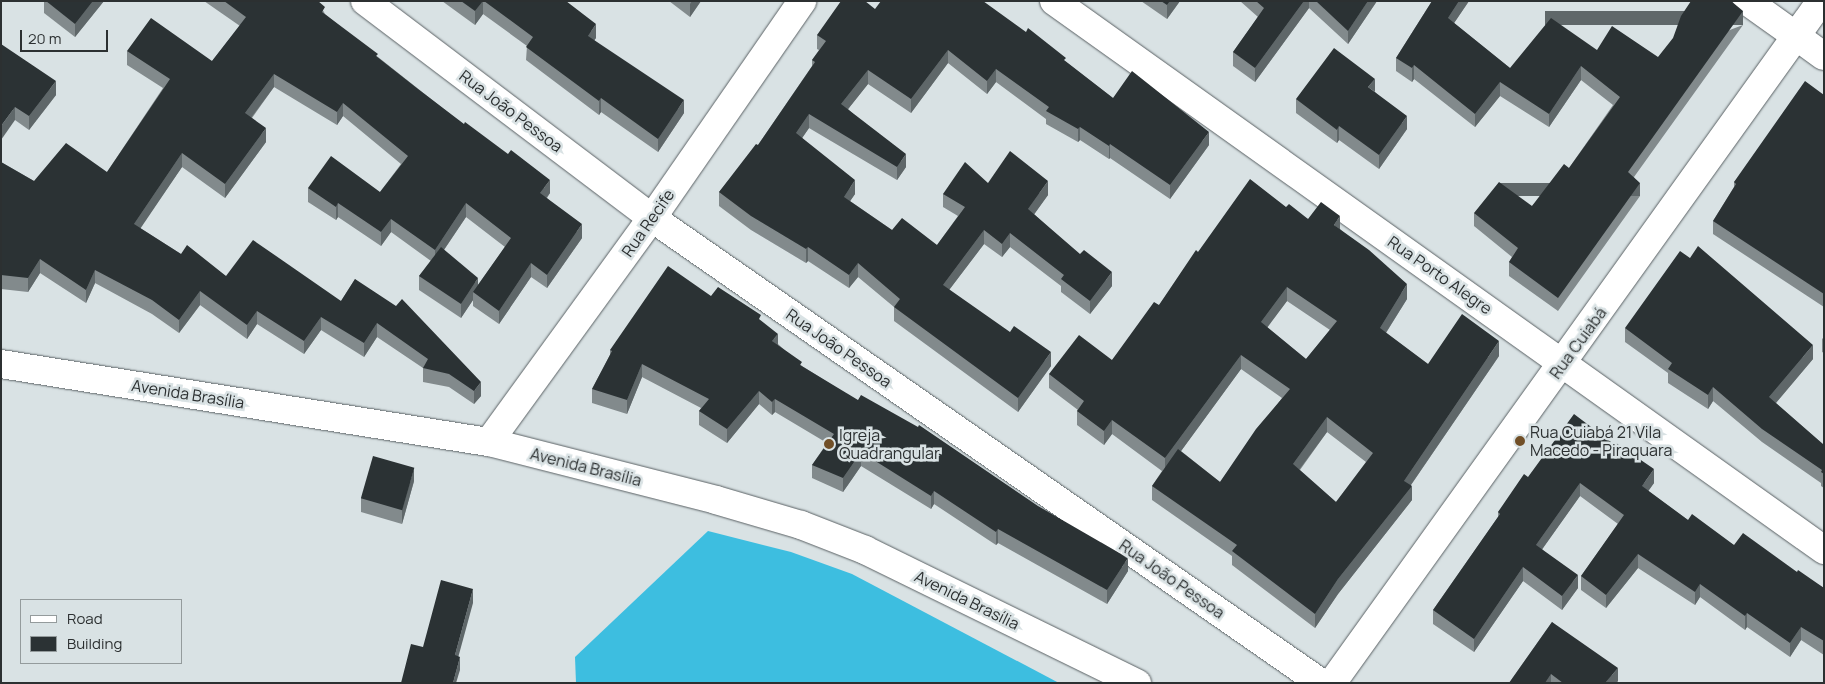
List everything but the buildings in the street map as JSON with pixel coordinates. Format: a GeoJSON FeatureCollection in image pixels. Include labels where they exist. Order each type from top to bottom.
{"type":"FeatureCollection","features":[{"type":"Feature","properties":{"kind":"street","name":"Rua João Pessoa"},"geometry":{"type":"LineString","coordinates":[[365,1],[652,218],[1322,683]]}},
{"type":"Feature","properties":{"kind":"street","name":"Rua Recife"},"geometry":{"type":"LineString","coordinates":[[489,442],[652,218],[802,1]]}},
{"type":"Feature","properties":{"kind":"street","name":"Rua Porto Alegre"},"geometry":{"type":"LineString","coordinates":[[1054,1],[1824,550]]}},
{"type":"Feature","properties":{"kind":"street"},"geometry":{"type":"LineString","coordinates":[[1747,1],[1824,56]]}},
{"type":"Feature","properties":{"kind":"street","name":"Rua Cuiabá"},"geometry":{"type":"LineString","coordinates":[[1332,683],[1564,363],[1821,1]]}},
{"type":"Feature","properties":{"kind":"street","name":"Avenida Brasília"},"geometry":{"type":"LineString","coordinates":[[1,364],[489,442],[716,500],[801,526],[865,550],[1137,683]]}},
{"type":"Feature","properties":{"kind":"shaded area"},"geometry":{"type":"Polygon","coordinates":[[[708,531],[791,552],[852,574],[1059,683],[576,683],[575,657],[708,531]]]}},
{"type":"Feature","properties":{"kind":"place","name":"Rua Cuiabá 21 Vila Macedo - Piraquara"},"geometry":{"type":"Point","coordinates":[1520,441]}},
{"type":"Feature","properties":{"kind":"place","name":"Igreja Quadrangular"},"geometry":{"type":"Point","coordinates":[829,444]}}]}
